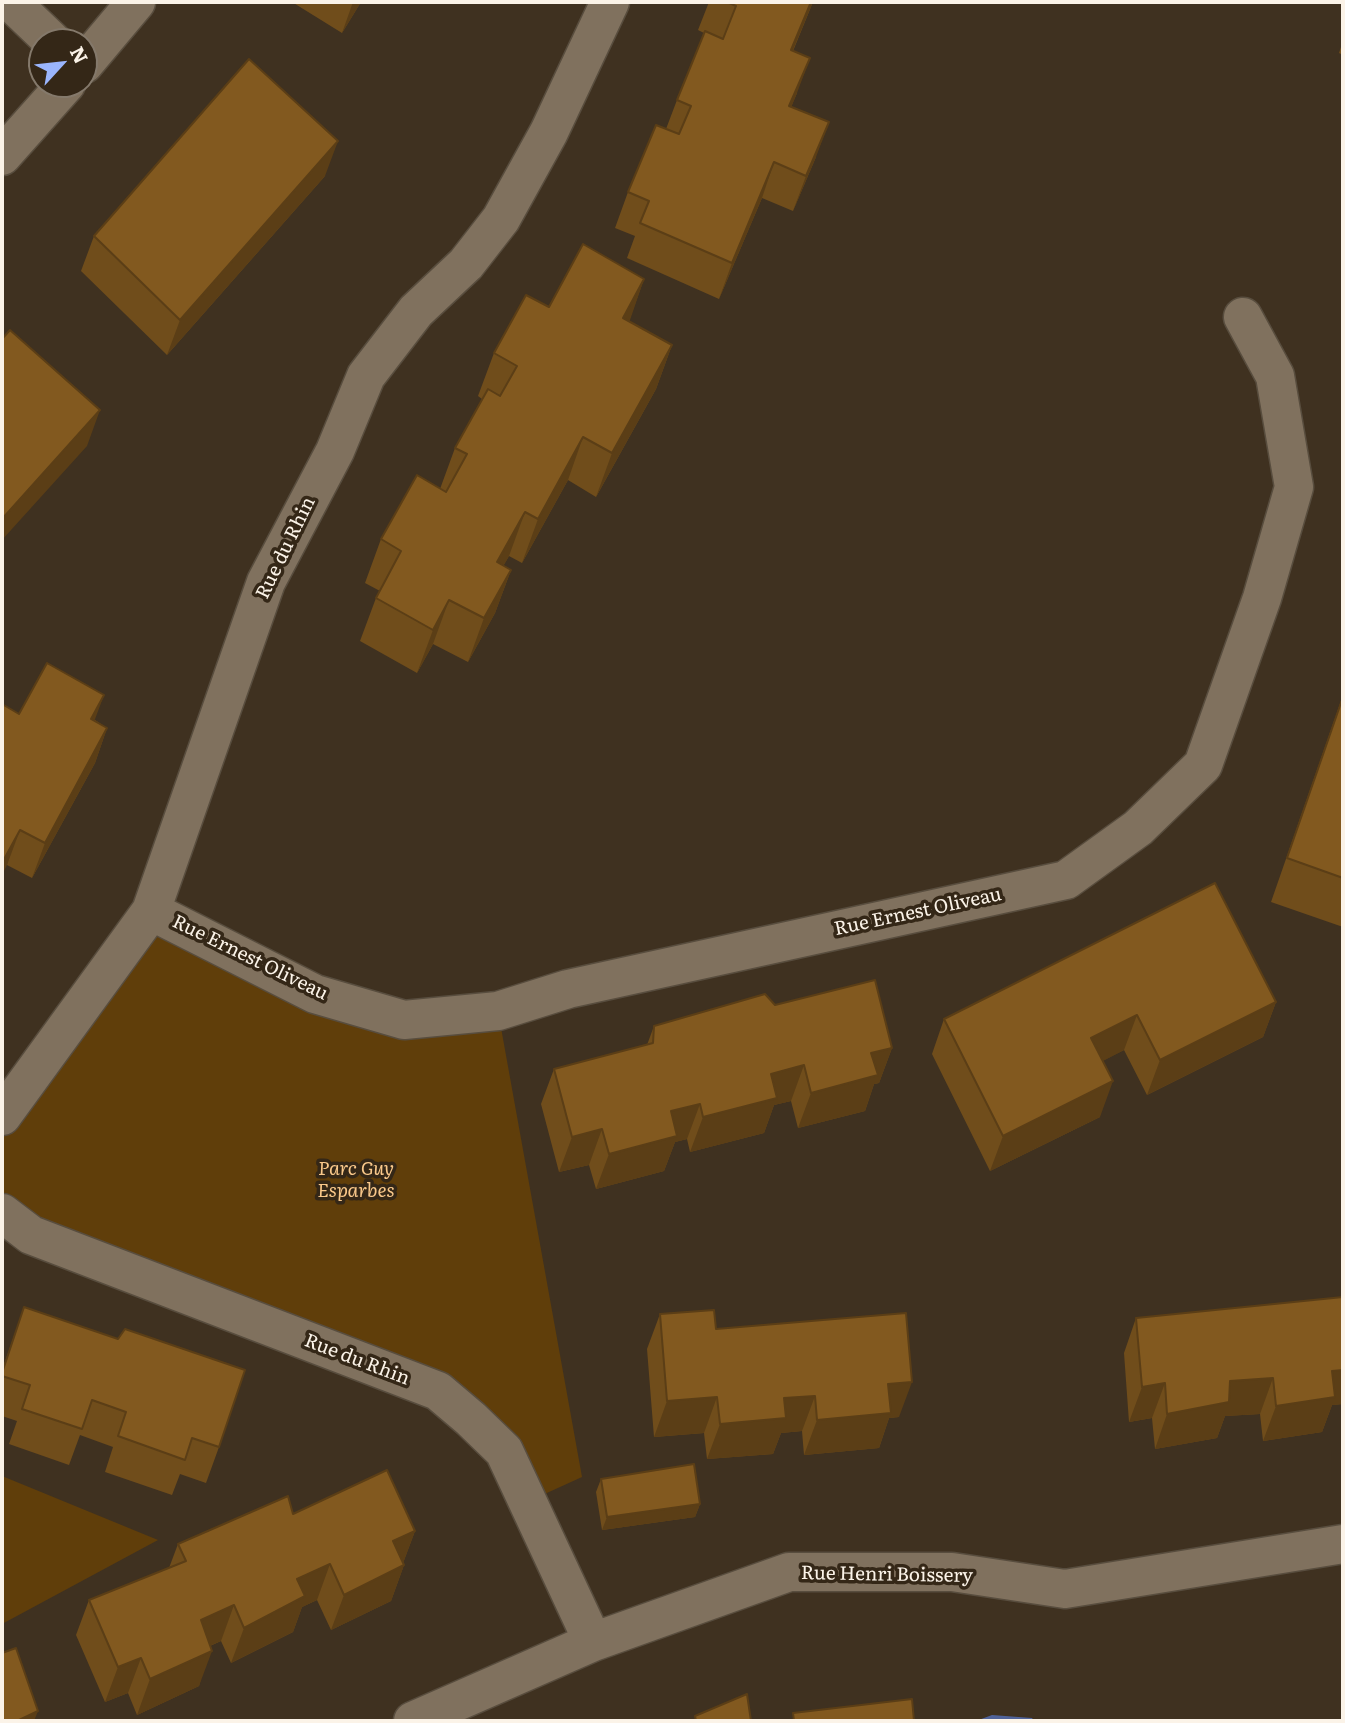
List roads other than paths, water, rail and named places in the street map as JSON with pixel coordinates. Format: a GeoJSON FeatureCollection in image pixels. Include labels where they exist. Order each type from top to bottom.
{"type":"FeatureCollection","features":[{"type":"Feature","properties":{"kind":"street"},"geometry":{"type":"LineString","coordinates":[[11,2],[38,28]]}},
{"type":"Feature","properties":{"kind":"street"},"geometry":{"type":"LineString","coordinates":[[98,47],[136,2]]}},
{"type":"Feature","properties":{"kind":"street","name":"Rue du Rhin"},"geometry":{"type":"LineString","coordinates":[[2,1116],[151,911],[265,582],[335,451],[366,376],[416,311],[466,264],[501,219],[549,132],[610,2]]}},
{"type":"Feature","properties":{"kind":"street"},"geometry":{"type":"LineString","coordinates":[[2,156],[54,98]]}},
{"type":"Feature","properties":{"kind":"street","name":"Rue Ernest Oliveau"},"geometry":{"type":"LineString","coordinates":[[151,911],[315,994],[404,1020],[498,1011],[568,989],[1066,880],[1138,828],[1203,765],[1262,598],[1294,487],[1275,376],[1243,317]]}},
{"type":"Feature","properties":{"kind":"street","name":"Rue du Rhin"},"geometry":{"type":"LineString","coordinates":[[2,1213],[31,1235],[438,1391],[504,1451],[593,1642]]}},
{"type":"Feature","properties":{"kind":"street","name":"Rue Henri Boissery"},"geometry":{"type":"LineString","coordinates":[[413,1721],[593,1642],[789,1572],[952,1572],[1065,1589],[1343,1544]]}},
{"type":"Feature","properties":{"kind":"water"},"geometry":{"type":"Polygon","coordinates":[[[992,1715],[1032,1718],[1034,1721],[976,1721],[992,1715]]]}},
{"type":"Feature","properties":{"kind":"park label","name":"Parc Guy Esparbes"},"geometry":{"type":"Point","coordinates":[356,1180]}}]}
